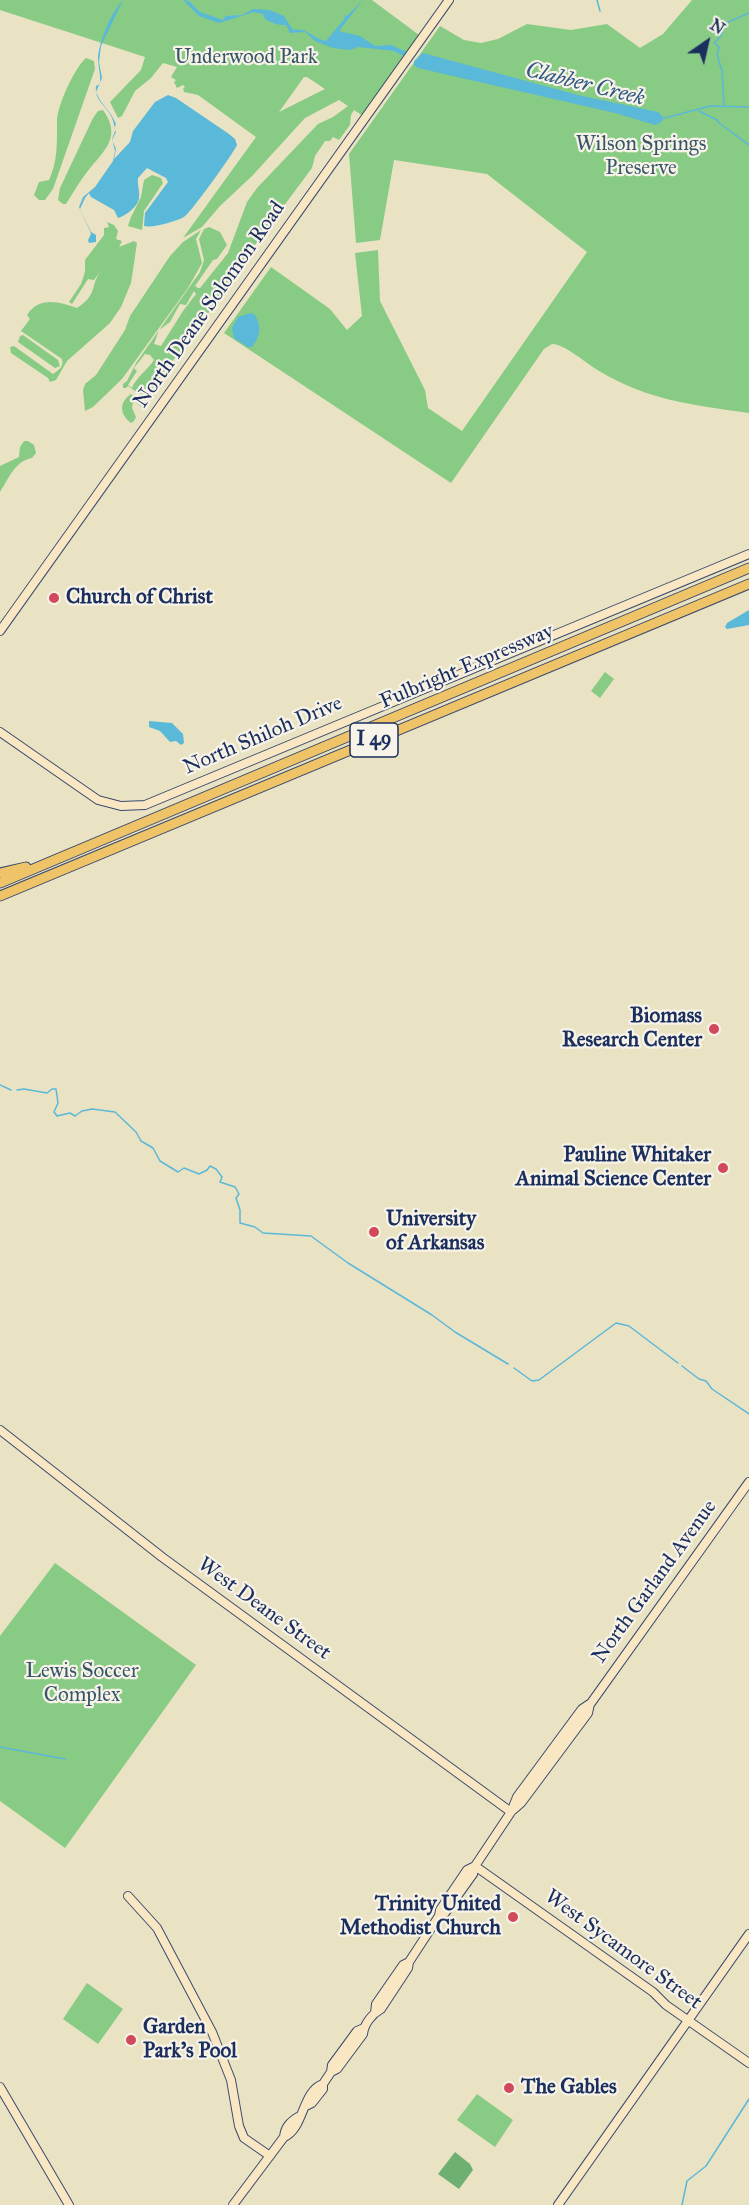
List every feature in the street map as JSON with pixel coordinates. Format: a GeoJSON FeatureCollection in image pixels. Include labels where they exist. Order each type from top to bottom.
{"type":"FeatureCollection","features":[{"type":"Feature","properties":{"kind":"highway","name":"Fulbright Expressway"},"geometry":{"type":"LineString","coordinates":[[0,883],[749,568]]}},
{"type":"Feature","properties":{"kind":"highway","name":"Fulbright Expressway"},"geometry":{"type":"LineString","coordinates":[[0,896],[749,584]]}},
{"type":"Feature","properties":{"kind":"highway"},"geometry":{"type":"LineString","coordinates":[[0,873],[49,862]]}},
{"type":"Feature","properties":{"kind":"street","name":"North Deane Solomon Road"},"geometry":{"type":"LineString","coordinates":[[0,632],[449,0]]}},
{"type":"Feature","properties":{"kind":"street","name":"North Shiloh Drive"},"geometry":{"type":"LineString","coordinates":[[0,732],[98,800],[121,806],[145,805],[749,554]]}},
{"type":"Feature","properties":{"kind":"street","name":"West Deane Street"},"geometry":{"type":"LineString","coordinates":[[0,1430],[162,1557],[511,1812]]}},
{"type":"Feature","properties":{"kind":"street","name":"North Garland Avenue"},"geometry":{"type":"LineString","coordinates":[[233,2205],[284,2137],[290,2135],[306,2106],[307,2099],[317,2086],[323,2084],[331,2072],[332,2065],[357,2031],[364,2028],[375,2013],[376,2004],[403,1965],[408,1962],[439,1916],[445,1913],[459,1894],[511,1812],[521,1803],[588,1713],[591,1702],[749,1482]]}},
{"type":"Feature","properties":{"kind":"street","name":"West Sycamore Street"},"geometry":{"type":"LineString","coordinates":[[475,1866],[654,1992],[666,2005],[749,2064]]}},
{"type":"Feature","properties":{"kind":"street"},"geometry":{"type":"LineString","coordinates":[[128,1896],[157,1928],[212,2032],[231,2080],[243,2138],[270,2156]]}},
{"type":"Feature","properties":{"kind":"street"},"geometry":{"type":"LineString","coordinates":[[558,2205],[749,1934]]}},
{"type":"Feature","properties":{"kind":"street"},"geometry":{"type":"LineString","coordinates":[[0,2087],[69,2205]]}},
{"type":"Feature","properties":{"kind":"green space","name":"Underwood Park"},"geometry":{"type":"Polygon","coordinates":[[[0,0],[372,0],[419,35],[363,116],[354,110],[350,125],[339,140],[333,137],[330,141],[325,141],[315,156],[312,168],[145,398],[128,386],[123,388],[123,384],[159,331],[154,344],[161,346],[196,294],[194,291],[186,305],[180,304],[170,322],[159,330],[200,272],[204,260],[199,239],[204,229],[209,227],[220,232],[227,245],[217,259],[213,260],[195,286],[198,288],[228,253],[247,202],[257,188],[318,124],[348,106],[339,100],[305,118],[202,227],[183,238],[256,137],[198,95],[184,92],[183,85],[177,88],[174,82],[176,80],[171,77],[177,67],[163,63],[151,78],[135,91],[122,116],[118,118],[110,102],[141,70],[145,57],[0,10],[0,0]],[[304,77],[279,112],[325,89],[304,77]],[[145,354],[134,368],[137,371],[128,385],[132,388],[154,360],[150,355],[145,354]]]}},
{"type":"Feature","properties":{"kind":"green space","name":"Wilson Springs Preserve"},"geometry":{"type":"Polygon","coordinates":[[[692,0],[749,0],[749,413],[672,400],[636,389],[599,371],[563,347],[552,344],[544,349],[451,483],[224,333],[271,267],[330,309],[347,330],[362,316],[355,253],[378,250],[380,301],[425,390],[428,408],[462,431],[587,252],[487,174],[394,160],[380,240],[356,243],[349,154],[440,26],[464,40],[481,43],[498,39],[527,24],[571,30],[607,24],[640,48],[663,34],[692,0]]]}},
{"type":"Feature","properties":{"kind":"green space"},"geometry":{"type":"Polygon","coordinates":[[[86,58],[94,61],[95,69],[53,189],[45,200],[39,200],[34,195],[39,182],[49,180],[54,166],[60,106],[72,78],[86,58]]]}},
{"type":"Feature","properties":{"kind":"green space"},"geometry":{"type":"Polygon","coordinates":[[[103,110],[111,129],[109,144],[66,204],[63,204],[58,200],[60,188],[93,118],[98,111],[103,110]]]}},
{"type":"Feature","properties":{"kind":"green space"},"geometry":{"type":"Polygon","coordinates":[[[152,175],[161,178],[163,183],[144,211],[142,230],[128,226],[141,197],[144,180],[152,175]]]}},
{"type":"Feature","properties":{"kind":"green space"},"geometry":{"type":"Polygon","coordinates":[[[107,222],[114,225],[118,231],[116,239],[122,241],[119,247],[134,241],[137,243],[131,283],[121,307],[110,323],[67,361],[56,380],[50,382],[48,378],[11,353],[10,347],[14,346],[53,374],[60,368],[62,359],[21,331],[30,319],[27,315],[38,305],[50,302],[77,308],[88,298],[101,270],[94,280],[88,279],[72,304],[69,302],[81,284],[85,272],[85,260],[104,235],[104,228],[109,227],[107,222]]]}},
{"type":"Feature","properties":{"kind":"green space"},"geometry":{"type":"Polygon","coordinates":[[[201,230],[196,239],[202,263],[188,288],[122,379],[93,407],[85,411],[83,390],[85,384],[96,375],[125,330],[130,316],[170,256],[183,242],[201,230]]]}},
{"type":"Feature","properties":{"kind":"green space"},"geometry":{"type":"Polygon","coordinates":[[[23,335],[58,360],[60,366],[55,368],[18,342],[20,336],[23,335]]]}},
{"type":"Feature","properties":{"kind":"green space"},"geometry":{"type":"Polygon","coordinates":[[[131,394],[146,403],[143,408],[133,403],[132,408],[136,417],[131,423],[124,416],[122,408],[124,401],[131,394]]]}},
{"type":"Feature","properties":{"kind":"green space"},"geometry":{"type":"Polygon","coordinates":[[[24,441],[34,445],[36,453],[32,458],[17,466],[0,492],[0,466],[19,457],[20,447],[24,441]]]}},
{"type":"Feature","properties":{"kind":"green space"},"geometry":{"type":"Polygon","coordinates":[[[605,672],[614,679],[600,698],[591,691],[605,672]]]}},
{"type":"Feature","properties":{"kind":"green space","name":"Lewis Soccer Complex"},"geometry":{"type":"Polygon","coordinates":[[[55,1563],[196,1665],[65,1848],[0,1801],[0,1636],[55,1563]]]}},
{"type":"Feature","properties":{"kind":"green space"},"geometry":{"type":"Polygon","coordinates":[[[87,1983],[123,2009],[98,2044],[63,2019],[87,1983]]]}},
{"type":"Feature","properties":{"kind":"green space"},"geometry":{"type":"Polygon","coordinates":[[[477,2094],[513,2120],[495,2147],[457,2120],[477,2094]]]}},
{"type":"Feature","properties":{"kind":"green space"},"geometry":{"type":"Polygon","coordinates":[[[455,2152],[470,2164],[473,2170],[459,2189],[438,2174],[455,2152]]]}},
{"type":"Feature","properties":{"kind":"water"},"geometry":{"type":"Polygon","coordinates":[[[123,0],[101,46],[99,62],[102,78],[100,82],[98,57],[101,42],[110,19],[123,0]]]}},
{"type":"Feature","properties":{"kind":"water"},"geometry":{"type":"Polygon","coordinates":[[[183,0],[189,1],[200,12],[223,20],[226,16],[242,15],[253,9],[270,10],[284,16],[293,30],[302,30],[326,41],[345,18],[344,15],[347,16],[363,0],[339,31],[360,36],[375,46],[391,45],[409,53],[406,57],[394,51],[358,47],[350,50],[333,48],[315,41],[305,32],[290,33],[286,25],[271,22],[265,19],[263,14],[254,12],[219,23],[199,16],[183,0]]]}},
{"type":"Feature","properties":{"kind":"water"},"geometry":{"type":"Polygon","coordinates":[[[423,53],[578,95],[658,112],[664,118],[655,125],[615,113],[418,68],[414,65],[414,61],[423,53]]]}},
{"type":"Feature","properties":{"kind":"water"},"geometry":{"type":"Polygon","coordinates":[[[96,92],[114,119],[116,124],[114,127],[110,114],[99,100],[96,92]]]}},
{"type":"Feature","properties":{"kind":"water"},"geometry":{"type":"Polygon","coordinates":[[[168,95],[229,134],[235,139],[237,145],[188,213],[170,223],[144,226],[145,213],[168,182],[166,178],[147,168],[138,178],[139,196],[136,205],[121,217],[118,218],[114,210],[91,197],[89,193],[80,209],[91,232],[96,235],[96,242],[89,243],[91,234],[79,207],[83,197],[95,187],[113,161],[115,151],[113,141],[116,149],[114,159],[130,142],[133,131],[155,102],[168,95]]]}},
{"type":"Feature","properties":{"kind":"water"},"geometry":{"type":"Polygon","coordinates":[[[251,313],[255,315],[259,324],[259,332],[252,347],[248,347],[234,338],[232,328],[238,317],[251,313]]]}},
{"type":"Feature","properties":{"kind":"water"},"geometry":{"type":"Polygon","coordinates":[[[749,610],[749,625],[727,629],[725,627],[727,623],[749,610]]]}},
{"type":"Feature","properties":{"kind":"water"},"geometry":{"type":"Polygon","coordinates":[[[149,721],[172,723],[183,734],[184,743],[181,745],[176,741],[170,742],[160,731],[149,727],[149,721]]]}},
{"type":"Feature","properties":{"kind":"waterway"},"geometry":{"type":"LineString","coordinates":[[597,0],[600,11]]}},
{"type":"Feature","properties":{"kind":"waterway"},"geometry":{"type":"LineString","coordinates":[[724,105],[722,71],[717,55],[719,47],[714,43],[720,37],[726,23],[749,13]]}},
{"type":"Feature","properties":{"kind":"waterway","name":"Clabber Creek"},"geometry":{"type":"LineString","coordinates":[[665,118],[710,106],[749,107]]}},
{"type":"Feature","properties":{"kind":"waterway"},"geometry":{"type":"LineString","coordinates":[[699,111],[717,120],[749,145]]}},
{"type":"Feature","properties":{"kind":"waterway"},"geometry":{"type":"LineString","coordinates":[[0,1085],[11,1090]]}},
{"type":"Feature","properties":{"kind":"waterway"},"geometry":{"type":"LineString","coordinates":[[17,1090],[47,1093],[56,1089],[58,1103],[54,1112],[57,1116],[70,1113],[75,1116],[82,1111],[92,1109],[115,1112],[136,1132],[141,1141],[153,1148],[160,1161],[178,1172],[184,1168],[199,1174],[210,1166],[216,1169],[222,1177],[220,1182],[235,1187],[239,1194],[236,1198],[240,1210],[240,1223],[255,1227],[263,1233],[311,1236],[348,1263],[508,1364]]}},
{"type":"Feature","properties":{"kind":"waterway"},"geometry":{"type":"LineString","coordinates":[[514,1368],[532,1381],[539,1380],[616,1323],[629,1326],[678,1363]]}},
{"type":"Feature","properties":{"kind":"waterway"},"geometry":{"type":"LineString","coordinates":[[682,1366],[749,1414]]}},
{"type":"Feature","properties":{"kind":"waterway"},"geometry":{"type":"LineString","coordinates":[[0,1747],[65,1759]]}},
{"type":"Feature","properties":{"kind":"waterway"},"geometry":{"type":"LineString","coordinates":[[682,2205],[687,2181],[706,2166],[749,2099]]}},
{"type":"Feature","properties":{"kind":"place","name":"Church of Christ"},"geometry":{"type":"Point","coordinates":[54,598]}},
{"type":"Feature","properties":{"kind":"place","name":"Biomass Research Center"},"geometry":{"type":"Point","coordinates":[714,1029]}},
{"type":"Feature","properties":{"kind":"place","name":"Pauline Whitaker Animal Science Center"},"geometry":{"type":"Point","coordinates":[723,1168]}},
{"type":"Feature","properties":{"kind":"place","name":"University of Arkansas"},"geometry":{"type":"Point","coordinates":[374,1232]}},
{"type":"Feature","properties":{"kind":"place","name":"Trinity United Methodist Church"},"geometry":{"type":"Point","coordinates":[513,1917]}},
{"type":"Feature","properties":{"kind":"place","name":"Garden Park's Pool"},"geometry":{"type":"Point","coordinates":[131,2040]}},
{"type":"Feature","properties":{"kind":"place","name":"The Gables"},"geometry":{"type":"Point","coordinates":[509,2088]}}]}
